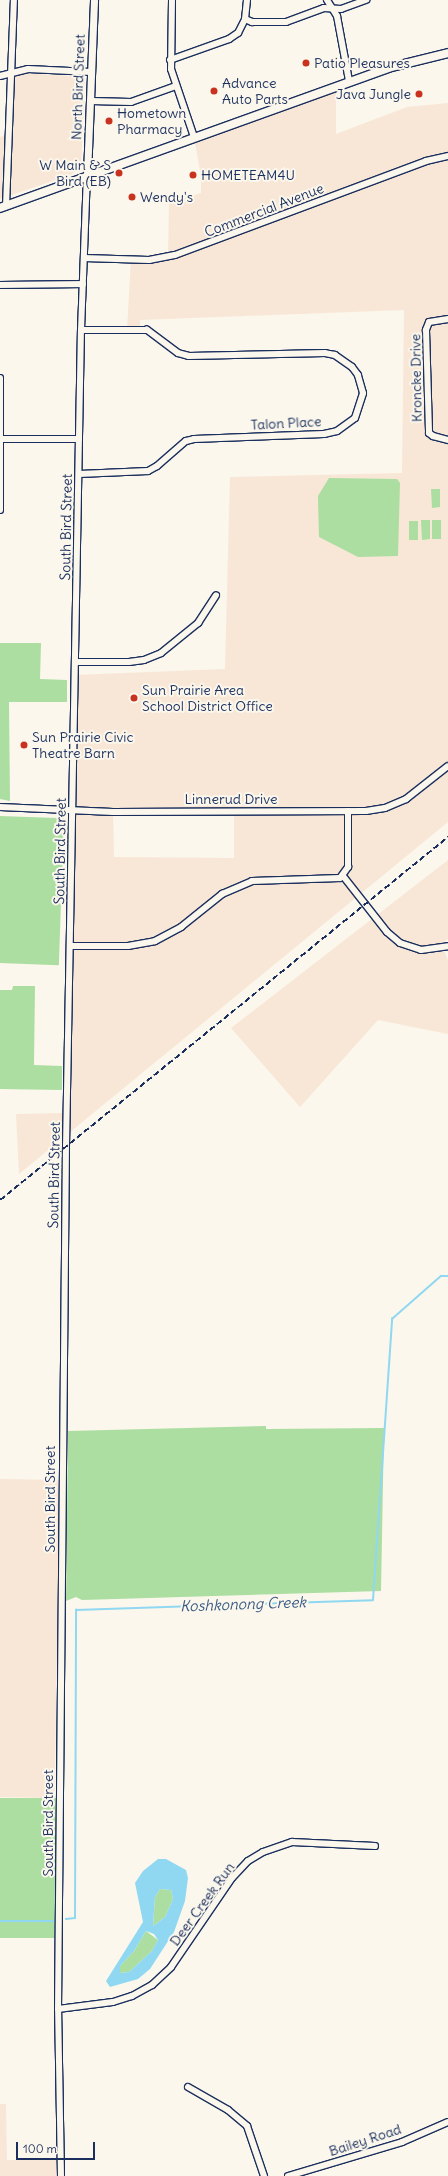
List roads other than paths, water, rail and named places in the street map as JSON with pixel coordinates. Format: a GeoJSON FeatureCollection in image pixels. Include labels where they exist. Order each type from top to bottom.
{"type":"FeatureCollection","features":[{"type":"Feature","properties":{"kind":"main road"},"geometry":{"type":"LineString","coordinates":[[3,207],[87,175],[349,81],[410,60],[448,53]]}},
{"type":"Feature","properties":{"kind":"street"},"geometry":{"type":"LineString","coordinates":[[3,207],[14,0]]}},
{"type":"Feature","properties":{"kind":"street","name":"North Bird Street"},"geometry":{"type":"LineString","coordinates":[[87,175],[94,0]]}},
{"type":"Feature","properties":{"kind":"street"},"geometry":{"type":"LineString","coordinates":[[172,0],[170,60],[176,86],[194,137]]}},
{"type":"Feature","properties":{"kind":"street"},"geometry":{"type":"LineString","coordinates":[[170,60],[229,39],[238,33],[245,19],[247,0]]}},
{"type":"Feature","properties":{"kind":"street"},"geometry":{"type":"LineString","coordinates":[[327,0],[337,16],[349,81]]}},
{"type":"Feature","properties":{"kind":"street"},"geometry":{"type":"LineString","coordinates":[[245,19],[280,22],[324,8],[341,9],[366,0]]}},
{"type":"Feature","properties":{"kind":"street"},"geometry":{"type":"LineString","coordinates":[[0,76],[28,69],[92,72]]}},
{"type":"Feature","properties":{"kind":"street"},"geometry":{"type":"LineString","coordinates":[[91,101],[131,102],[176,86]]}},
{"type":"Feature","properties":{"kind":"street","name":"Commercial Avenue"},"geometry":{"type":"LineString","coordinates":[[84,258],[149,260],[174,255],[426,161],[448,156]]}},
{"type":"Feature","properties":{"kind":"street","name":"South Bird Street"},"geometry":{"type":"LineString","coordinates":[[61,2176],[58,2009],[70,946],[81,330],[87,175]]}},
{"type":"Feature","properties":{"kind":"street"},"geometry":{"type":"LineString","coordinates":[[0,285],[83,284]]}},
{"type":"Feature","properties":{"kind":"street","name":"Kroncke Drive"},"geometry":{"type":"LineString","coordinates":[[448,319],[429,322],[426,330],[429,433],[432,436],[448,440]]}},
{"type":"Feature","properties":{"kind":"street","name":"Talon Place"},"geometry":{"type":"LineString","coordinates":[[79,474],[148,471],[157,466],[186,441],[194,439],[324,434],[338,431],[355,418],[363,393],[358,375],[352,367],[335,355],[325,353],[189,356],[178,353],[147,330],[81,330]]}},
{"type":"Feature","properties":{"kind":"street"},"geometry":{"type":"LineString","coordinates":[[0,378],[0,510]]}},
{"type":"Feature","properties":{"kind":"street"},"geometry":{"type":"LineString","coordinates":[[1,440],[79,439]]}},
{"type":"Feature","properties":{"kind":"street"},"geometry":{"type":"LineString","coordinates":[[76,662],[129,662],[144,660],[161,653],[198,623],[216,595]]}},
{"type":"Feature","properties":{"kind":"street","name":"Linnerud Drive"},"geometry":{"type":"LineString","coordinates":[[0,807],[113,812],[348,811],[380,809],[399,803],[448,766]]}},
{"type":"Feature","properties":{"kind":"street"},"geometry":{"type":"LineString","coordinates":[[70,946],[128,946],[155,941],[181,927],[222,894],[252,881],[330,880],[343,876],[348,868],[348,811]]}},
{"type":"Feature","properties":{"kind":"street"},"geometry":{"type":"LineString","coordinates":[[343,876],[387,932],[400,943],[421,950],[448,946]]}},
{"type":"Feature","properties":{"kind":"street","name":"Deer Creek Run"},"geometry":{"type":"LineString","coordinates":[[58,2009],[113,2002],[132,1996],[152,1985],[171,1967],[232,1878],[248,1861],[263,1852],[292,1842],[375,1846]]}},
{"type":"Feature","properties":{"kind":"street"},"geometry":{"type":"LineString","coordinates":[[188,2087],[228,2110],[247,2126],[264,2176]]}},
{"type":"Feature","properties":{"kind":"street","name":"Bailey Road"},"geometry":{"type":"LineString","coordinates":[[288,2176],[395,2144],[448,2122]]}},
{"type":"Feature","properties":{"kind":"water"},"geometry":{"type":"Polygon","coordinates":[[[158,1859],[166,1859],[186,1870],[188,1878],[185,1901],[174,1932],[150,1969],[138,1979],[110,1987],[106,1981],[143,1922],[135,1883],[143,1871],[158,1859]],[[160,1889],[155,1897],[153,1926],[165,1917],[173,1899],[171,1890],[160,1889]],[[146,1931],[134,1951],[120,1966],[120,1973],[129,1972],[152,1951],[158,1940],[154,1934],[146,1931]]]}},
{"type":"Feature","properties":{"kind":"waterway","name":"Koshkonong Creek"},"geometry":{"type":"LineString","coordinates":[[66,1919],[75,1918],[76,1610],[373,1600],[392,1319],[441,1276],[448,1276]]}},
{"type":"Feature","properties":{"kind":"waterway","name":"Koshkonong Creek"},"geometry":{"type":"LineString","coordinates":[[0,1921],[53,1921]]}},
{"type":"Feature","properties":{"kind":"railway"},"geometry":{"type":"LineString","coordinates":[[0,1200],[448,837]]}},
{"type":"Feature","properties":{"kind":"place","name":"Patio Pleasures"},"geometry":{"type":"Point","coordinates":[306,63]}},
{"type":"Feature","properties":{"kind":"place","name":"Advance Auto Parts"},"geometry":{"type":"Point","coordinates":[214,91]}},
{"type":"Feature","properties":{"kind":"place","name":"Java Jungle"},"geometry":{"type":"Point","coordinates":[419,94]}},
{"type":"Feature","properties":{"kind":"place","name":"Hometown Pharmacy"},"geometry":{"type":"Point","coordinates":[109,121]}},
{"type":"Feature","properties":{"kind":"place","name":"W Main & S Bird (EB)"},"geometry":{"type":"Point","coordinates":[119,173]}},
{"type":"Feature","properties":{"kind":"place","name":"HOMETEAM4U"},"geometry":{"type":"Point","coordinates":[193,175]}},
{"type":"Feature","properties":{"kind":"place","name":"Wendy's"},"geometry":{"type":"Point","coordinates":[132,197]}},
{"type":"Feature","properties":{"kind":"place","name":"Sun Prairie Area School District Office"},"geometry":{"type":"Point","coordinates":[134,698]}},
{"type":"Feature","properties":{"kind":"place","name":"Sun Prairie Civic Theatre Barn"},"geometry":{"type":"Point","coordinates":[24,745]}}]}
